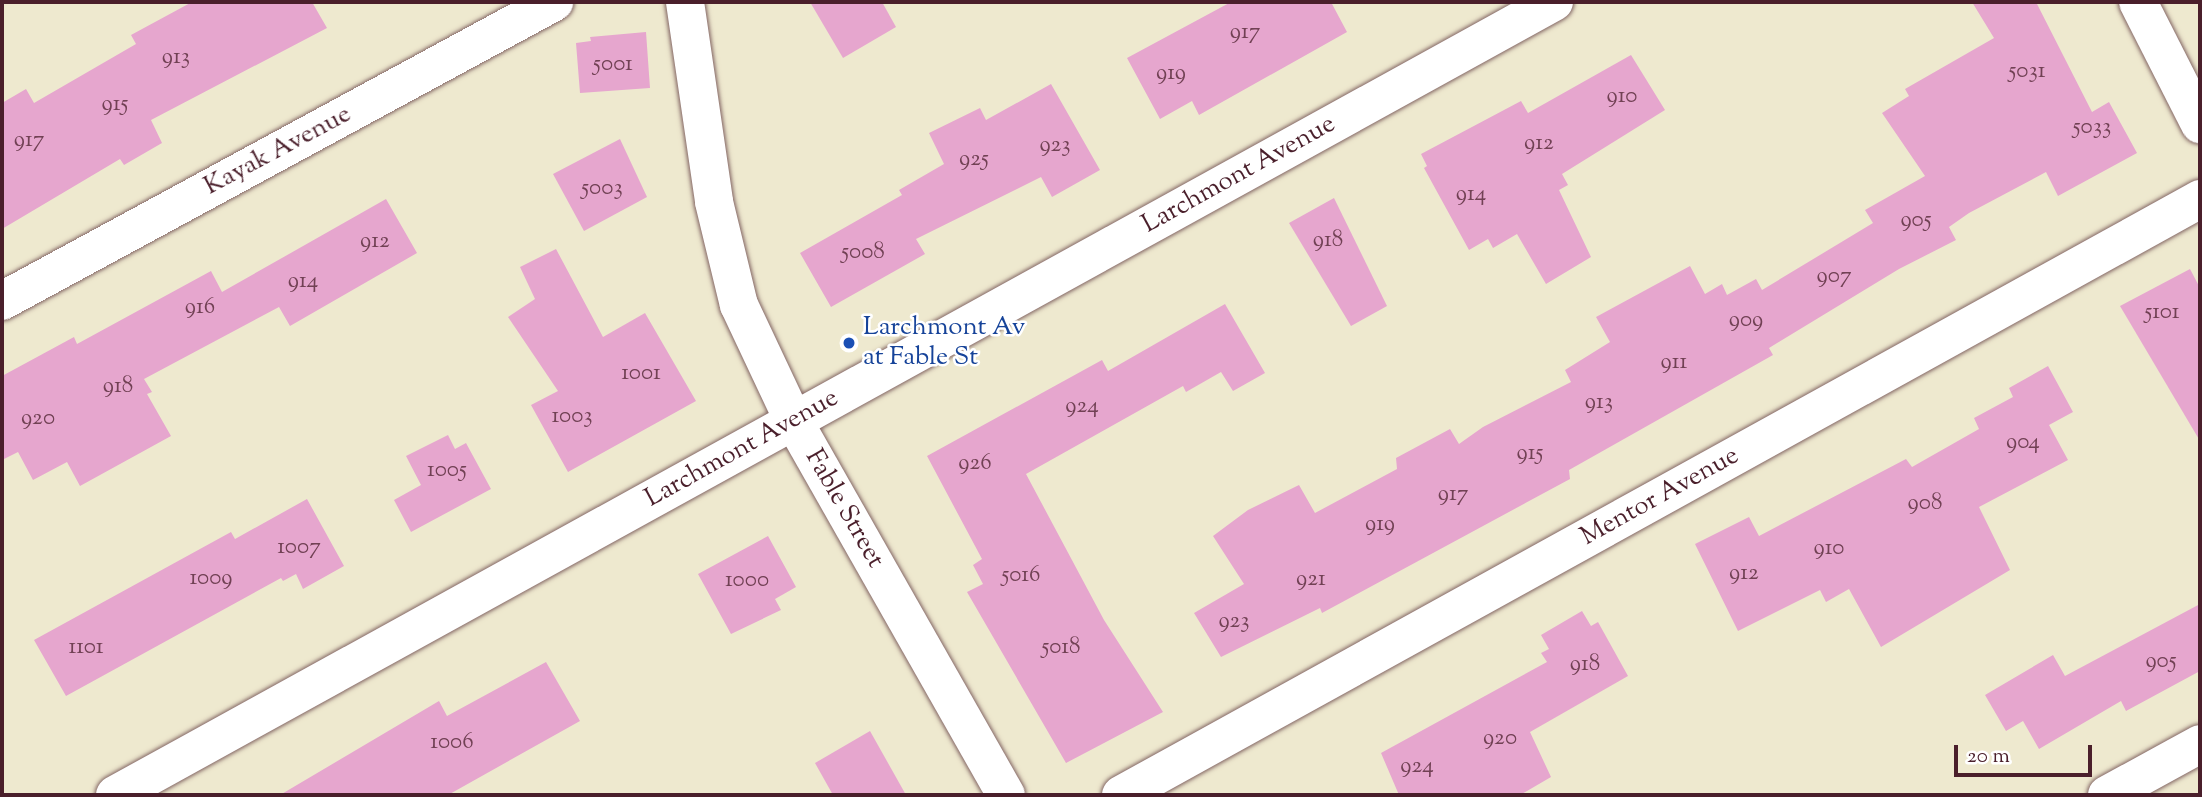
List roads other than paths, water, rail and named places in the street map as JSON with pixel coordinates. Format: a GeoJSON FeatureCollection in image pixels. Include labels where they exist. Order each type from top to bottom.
{"type":"FeatureCollection","features":[{"type":"Feature","properties":{"kind":"street","name":"Kayak Avenue"},"geometry":{"type":"LineString","coordinates":[[2,301],[554,2]]}},
{"type":"Feature","properties":{"kind":"street","name":"Fable Street"},"geometry":{"type":"LineString","coordinates":[[685,2],[727,262],[753,339],[793,421],[1006,795]]}},
{"type":"Feature","properties":{"kind":"street","name":"Larchmont Avenue"},"geometry":{"type":"LineString","coordinates":[[115,795],[1554,2]]}},
{"type":"Feature","properties":{"kind":"street"},"geometry":{"type":"LineString","coordinates":[[2138,2],[2200,124]]}},
{"type":"Feature","properties":{"kind":"street","name":"Mentor Avenue"},"geometry":{"type":"LineString","coordinates":[[1121,795],[2200,199]]}},
{"type":"Feature","properties":{"kind":"street"},"geometry":{"type":"LineString","coordinates":[[2107,795],[2200,744]]}},
{"type":"Feature","properties":{"kind":"place","name":"Larchmont Av at Fable St"},"geometry":{"type":"Point","coordinates":[849,343]}}]}
